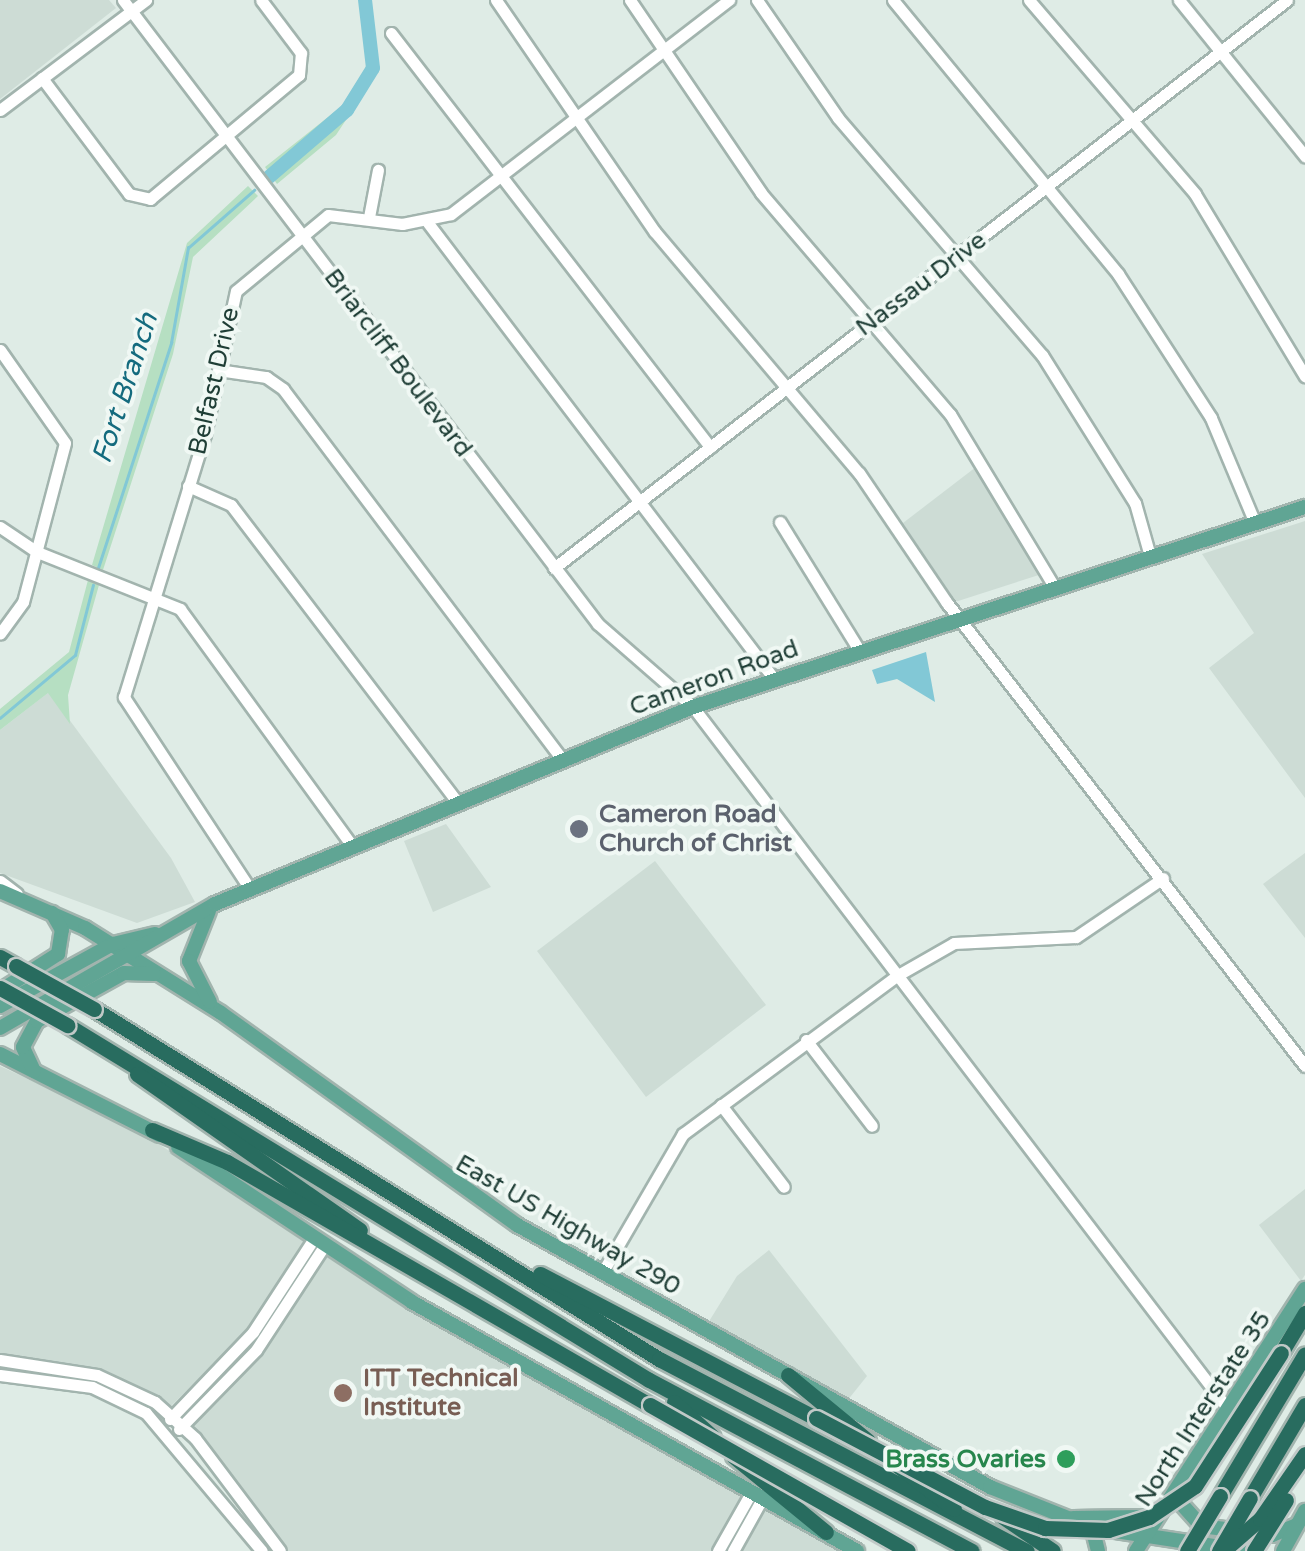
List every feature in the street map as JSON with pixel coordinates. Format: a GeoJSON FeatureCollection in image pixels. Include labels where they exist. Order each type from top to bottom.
{"type":"FeatureCollection","features":[{"type":"Feature","properties":{"kind":"highway"},"geometry":{"type":"LineString","coordinates":[[0,957],[94,1009],[724,1396],[1022,1549]]}},
{"type":"Feature","properties":{"kind":"highway"},"geometry":{"type":"LineString","coordinates":[[0,989],[67,1025],[649,1380],[972,1551]]}},
{"type":"Feature","properties":{"kind":"highway"},"geometry":{"type":"LineString","coordinates":[[101,1046],[490,1313]]}},
{"type":"Feature","properties":{"kind":"highway"},"geometry":{"type":"LineString","coordinates":[[152,1130],[227,1162],[908,1551]]}},
{"type":"Feature","properties":{"kind":"highway"},"geometry":{"type":"LineString","coordinates":[[434,1216],[985,1507],[1053,1551]]}},
{"type":"Feature","properties":{"kind":"highway"},"geometry":{"type":"LineString","coordinates":[[985,1507],[1066,1531],[1149,1516],[1203,1476],[1305,1313]]}},
{"type":"Feature","properties":{"kind":"highway"},"geometry":{"type":"LineString","coordinates":[[1187,1551],[1305,1354]]}},
{"type":"Feature","properties":{"kind":"highway"},"geometry":{"type":"LineString","coordinates":[[788,1376],[911,1479],[1022,1549]]}},
{"type":"Feature","properties":{"kind":"highway"},"geometry":{"type":"LineString","coordinates":[[649,1380],[826,1532]]}},
{"type":"Feature","properties":{"kind":"highway"},"geometry":{"type":"LineString","coordinates":[[1221,1551],[1305,1405]]}},
{"type":"Feature","properties":{"kind":"highway"},"geometry":{"type":"LineString","coordinates":[[1221,1551],[1270,1508],[1305,1454]]}},
{"type":"Feature","properties":{"kind":"highway"},"geometry":{"type":"LineString","coordinates":[[1254,1551],[1305,1470]]}},
{"type":"Feature","properties":{"kind":"main road","name":"Cameron Road"},"geometry":{"type":"LineString","coordinates":[[0,1006],[113,944],[147,934],[693,707],[1053,585],[1305,508]]}},
{"type":"Feature","properties":{"kind":"main road","name":"East US Highway 290"},"geometry":{"type":"LineString","coordinates":[[0,891],[50,910],[113,944],[221,1013],[421,1164],[602,1273],[788,1376],[1064,1518],[1092,1527],[1246,1551]]}},
{"type":"Feature","properties":{"kind":"main road"},"geometry":{"type":"LineString","coordinates":[[216,904],[193,935],[189,961],[221,1013]]}},
{"type":"Feature","properties":{"kind":"main road"},"geometry":{"type":"LineString","coordinates":[[0,989],[58,954],[62,930],[50,910]]}},
{"type":"Feature","properties":{"kind":"main road"},"geometry":{"type":"LineString","coordinates":[[85,928],[147,934]]}},
{"type":"Feature","properties":{"kind":"main road","name":"Cameron Road"},"geometry":{"type":"LineString","coordinates":[[0,1028],[130,955],[147,934]]}},
{"type":"Feature","properties":{"kind":"main road"},"geometry":{"type":"LineString","coordinates":[[34,1072],[23,1047],[37,1022],[124,973],[160,975]]}},
{"type":"Feature","properties":{"kind":"main road"},"geometry":{"type":"LineString","coordinates":[[0,1057],[152,1130],[318,1243],[857,1551]]}},
{"type":"Feature","properties":{"kind":"main road","name":"North Interstate 35"},"geometry":{"type":"LineString","coordinates":[[1136,1551],[1180,1496],[1305,1289]]}},
{"type":"Feature","properties":{"kind":"main road"},"geometry":{"type":"LineString","coordinates":[[1064,1518],[1148,1517],[1180,1496],[1200,1526],[1272,1536],[1301,1518]]}},
{"type":"Feature","properties":{"kind":"main road"},"geometry":{"type":"LineString","coordinates":[[1283,1551],[1301,1518]]}},
{"type":"Feature","properties":{"kind":"main road"},"geometry":{"type":"LineString","coordinates":[[1092,1527],[1098,1550]]}},
{"type":"Feature","properties":{"kind":"street"},"geometry":{"type":"LineString","coordinates":[[0,110],[127,5],[146,0]]}},
{"type":"Feature","properties":{"kind":"street"},"geometry":{"type":"LineString","coordinates":[[42,78],[140,201],[226,135],[304,66],[261,0]]}},
{"type":"Feature","properties":{"kind":"street"},"geometry":{"type":"LineString","coordinates":[[496,0],[579,115],[655,232],[786,386],[1305,1066]]}},
{"type":"Feature","properties":{"kind":"street"},"geometry":{"type":"LineString","coordinates":[[630,0],[760,193],[950,414],[1053,585]]}},
{"type":"Feature","properties":{"kind":"street"},"geometry":{"type":"LineString","coordinates":[[729,0],[504,175],[428,223],[774,679]]}},
{"type":"Feature","properties":{"kind":"street"},"geometry":{"type":"LineString","coordinates":[[756,0],[838,118],[961,254],[1083,420],[1134,503],[1150,556]]}},
{"type":"Feature","properties":{"kind":"street"},"geometry":{"type":"LineString","coordinates":[[894,0],[1049,186],[1211,418],[1255,523]]}},
{"type":"Feature","properties":{"kind":"street"},"geometry":{"type":"LineString","coordinates":[[1029,0],[1136,117],[1251,274],[1305,376]]}},
{"type":"Feature","properties":{"kind":"street"},"geometry":{"type":"LineString","coordinates":[[1179,0],[1305,156]]}},
{"type":"Feature","properties":{"kind":"street","name":"Nassau Drive"},"geometry":{"type":"LineString","coordinates":[[554,568],[1288,0]]}},
{"type":"Feature","properties":{"kind":"street","name":"Briarcliff Boulevard"},"geometry":{"type":"LineString","coordinates":[[127,5],[554,568],[614,641],[693,707],[1231,1413]]}},
{"type":"Feature","properties":{"kind":"street"},"geometry":{"type":"LineString","coordinates":[[391,32],[710,447]]}},
{"type":"Feature","properties":{"kind":"street"},"geometry":{"type":"LineString","coordinates":[[369,217],[378,170]]}},
{"type":"Feature","properties":{"kind":"street","name":"Belfast Drive"},"geometry":{"type":"LineString","coordinates":[[250,889],[124,698],[188,486],[236,291],[328,215],[428,223]]}},
{"type":"Feature","properties":{"kind":"street"},"geometry":{"type":"LineString","coordinates":[[0,350],[65,444],[23,602],[0,634]]}},
{"type":"Feature","properties":{"kind":"street"},"geometry":{"type":"LineString","coordinates":[[218,370],[283,389],[564,761]]}},
{"type":"Feature","properties":{"kind":"street"},"geometry":{"type":"LineString","coordinates":[[188,486],[232,506],[458,803]]}},
{"type":"Feature","properties":{"kind":"street"},"geometry":{"type":"LineString","coordinates":[[780,522],[859,650]]}},
{"type":"Feature","properties":{"kind":"street"},"geometry":{"type":"LineString","coordinates":[[0,526],[38,552],[156,598],[192,621],[352,846]]}},
{"type":"Feature","properties":{"kind":"street"},"geometry":{"type":"LineString","coordinates":[[602,1273],[676,1142],[806,1040],[898,975],[966,940],[1076,937],[1163,878]]}},
{"type":"Feature","properties":{"kind":"street"},"geometry":{"type":"LineString","coordinates":[[0,880],[24,900]]}},
{"type":"Feature","properties":{"kind":"street"},"geometry":{"type":"LineString","coordinates":[[806,1040],[872,1126]]}},
{"type":"Feature","properties":{"kind":"street"},"geometry":{"type":"LineString","coordinates":[[720,1105],[784,1187]]}},
{"type":"Feature","properties":{"kind":"street"},"geometry":{"type":"LineString","coordinates":[[168,1431],[252,1345],[318,1243]]}},
{"type":"Feature","properties":{"kind":"street"},"geometry":{"type":"LineString","coordinates":[[0,1360],[97,1375],[178,1420],[280,1551]]}},
{"type":"Feature","properties":{"kind":"street"},"geometry":{"type":"LineString","coordinates":[[0,1374],[92,1387],[168,1431],[262,1551]]}},
{"type":"Feature","properties":{"kind":"street"},"geometry":{"type":"LineString","coordinates":[[718,1551],[758,1494]]}},
{"type":"Feature","properties":{"kind":"street"},"geometry":{"type":"LineString","coordinates":[[733,1551],[758,1494]]}},
{"type":"Feature","properties":{"kind":"shaded area"},"geometry":{"type":"Polygon","coordinates":[[[0,0],[109,0],[116,8],[0,99],[0,0]]]}},
{"type":"Feature","properties":{"kind":"shaded area"},"geometry":{"type":"Polygon","coordinates":[[[976,467],[1042,574],[955,602],[903,523],[976,467]]]}},
{"type":"Feature","properties":{"kind":"shaded area"},"geometry":{"type":"Polygon","coordinates":[[[1305,521],[1305,798],[1209,668],[1254,633],[1202,554],[1305,521]]]}},
{"type":"Feature","properties":{"kind":"shaded area"},"geometry":{"type":"Polygon","coordinates":[[[49,692],[171,858],[195,902],[137,923],[0,873],[0,730],[49,692]]]}},
{"type":"Feature","properties":{"kind":"shaded area"},"geometry":{"type":"Polygon","coordinates":[[[446,824],[491,887],[433,912],[404,841],[446,824]]]}},
{"type":"Feature","properties":{"kind":"shaded area"},"geometry":{"type":"Polygon","coordinates":[[[1305,853],[1305,938],[1263,884],[1305,853]]]}},
{"type":"Feature","properties":{"kind":"shaded area"},"geometry":{"type":"Polygon","coordinates":[[[655,861],[766,1005],[646,1097],[537,951],[655,861]]]}},
{"type":"Feature","properties":{"kind":"shaded area"},"geometry":{"type":"Polygon","coordinates":[[[0,1066],[134,1128],[305,1239],[247,1331],[170,1407],[109,1372],[0,1354],[0,1066]]]}},
{"type":"Feature","properties":{"kind":"shaded area"},"geometry":{"type":"Polygon","coordinates":[[[1305,1189],[1305,1275],[1301,1281],[1259,1225],[1305,1189]]]}},
{"type":"Feature","properties":{"kind":"shaded area"},"geometry":{"type":"Polygon","coordinates":[[[769,1250],[867,1376],[847,1401],[708,1323],[737,1276],[769,1250]]]}},
{"type":"Feature","properties":{"kind":"shaded area"},"geometry":{"type":"Polygon","coordinates":[[[325,1256],[743,1495],[713,1551],[287,1551],[192,1426],[257,1357],[325,1256]]]}},
{"type":"Feature","properties":{"kind":"shaded area"},"geometry":{"type":"Polygon","coordinates":[[[764,1506],[843,1551],[739,1551],[764,1506]]]}},
{"type":"Feature","properties":{"kind":"green space"},"geometry":{"type":"Polygon","coordinates":[[[359,0],[371,0],[377,73],[336,135],[277,184],[265,167],[342,106],[368,64],[359,0]]]}},
{"type":"Feature","properties":{"kind":"green space"},"geometry":{"type":"Polygon","coordinates":[[[248,186],[258,196],[193,257],[173,354],[103,570],[92,565],[187,243],[248,186]]]}},
{"type":"Feature","properties":{"kind":"green space"},"geometry":{"type":"Polygon","coordinates":[[[88,580],[99,585],[68,695],[70,724],[48,693],[0,730],[0,709],[69,652],[88,580]]]}},
{"type":"Feature","properties":{"kind":"water"},"geometry":{"type":"Polygon","coordinates":[[[926,652],[935,702],[897,679],[877,684],[872,670],[926,652]]]}},
{"type":"Feature","properties":{"kind":"waterway","name":"Fort Branch"},"geometry":{"type":"LineString","coordinates":[[269,177],[347,110],[373,68],[365,0]]}},
{"type":"Feature","properties":{"kind":"waterway","name":"Fort Branch"},"geometry":{"type":"LineString","coordinates":[[98,568],[171,343],[188,248],[254,190]]}},
{"type":"Feature","properties":{"kind":"waterway","name":"Fort Branch"},"geometry":{"type":"LineString","coordinates":[[0,718],[75,655],[93,585]]}},
{"type":"Feature","properties":{"kind":"place","name":"Cameron Road Church of Christ"},"geometry":{"type":"Point","coordinates":[579,829]}},
{"type":"Feature","properties":{"kind":"place","name":"ITT Technical Institute"},"geometry":{"type":"Point","coordinates":[343,1393]}},
{"type":"Feature","properties":{"kind":"place","name":"Brass Ovaries"},"geometry":{"type":"Point","coordinates":[1066,1459]}}]}
